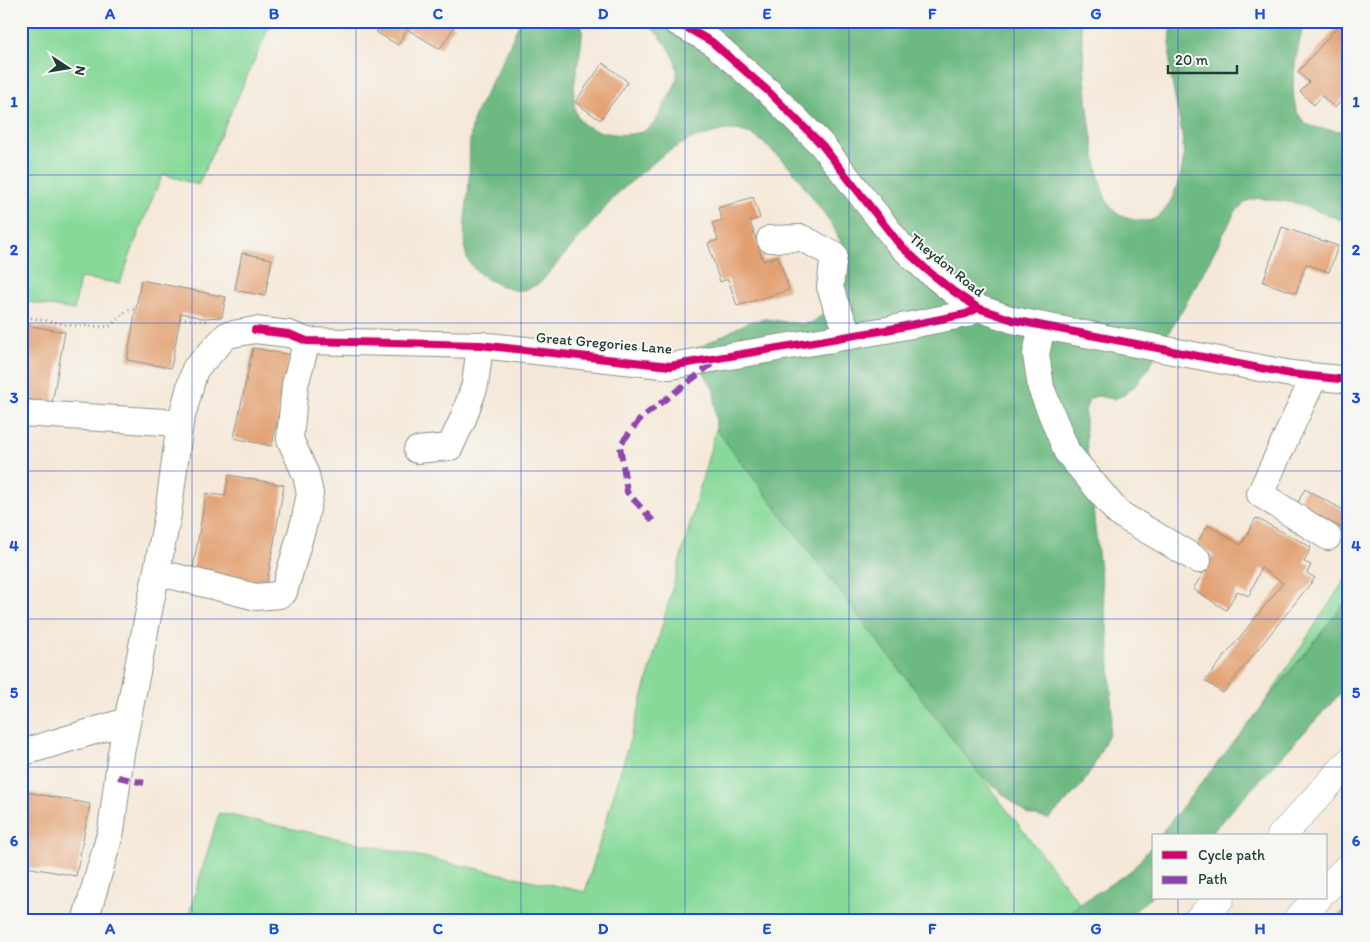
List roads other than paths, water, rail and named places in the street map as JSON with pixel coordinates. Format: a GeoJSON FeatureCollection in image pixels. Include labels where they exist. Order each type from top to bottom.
{"type":"FeatureCollection","features":[{"type":"Feature","properties":{"kind":"highway"},"geometry":{"type":"LineString","coordinates":[[1282,834],[1349,762]]}},
{"type":"Feature","properties":{"kind":"highway"},"geometry":{"type":"LineString","coordinates":[[1328,887],[1349,866]]}},
{"type":"Feature","properties":{"kind":"highway"},"geometry":{"type":"LineString","coordinates":[[1197,921],[1218,900]]}},
{"type":"Feature","properties":{"kind":"highway"},"geometry":{"type":"LineString","coordinates":[[1296,921],[1316,900]]}},
{"type":"Feature","properties":{"kind":"street","name":"Theydon Road"},"geometry":{"type":"LineString","coordinates":[[675,21],[712,42],[768,91],[822,145],[900,245],[953,291],[978,308],[1013,320],[1042,326],[1314,377],[1349,380]]}},
{"type":"Feature","properties":{"kind":"street"},"geometry":{"type":"LineString","coordinates":[[770,239],[802,238],[834,255],[830,288],[850,336]]}},
{"type":"Feature","properties":{"kind":"street","name":"Great Gregories Lane"},"geometry":{"type":"LineString","coordinates":[[85,921],[111,831],[121,753],[168,514],[180,423],[195,369],[227,335],[255,330],[289,334],[307,342],[480,345],[670,366],[850,336],[966,314],[978,308]]}},
{"type":"Feature","properties":{"kind":"street"},"geometry":{"type":"LineString","coordinates":[[1042,326],[1036,354],[1041,388],[1067,452],[1118,513],[1198,560]]}},
{"type":"Feature","properties":{"kind":"street"},"geometry":{"type":"LineString","coordinates":[[157,572],[256,597],[278,596],[284,592],[304,523],[310,494],[306,475],[290,439],[295,385],[307,342]]}},
{"type":"Feature","properties":{"kind":"street"},"geometry":{"type":"LineString","coordinates":[[417,450],[450,447],[475,384],[480,345]]}},
{"type":"Feature","properties":{"kind":"street"},"geometry":{"type":"LineString","coordinates":[[1314,377],[1260,494],[1328,537]]}},
{"type":"Feature","properties":{"kind":"street"},"geometry":{"type":"LineString","coordinates":[[21,413],[180,423]]}},
{"type":"Feature","properties":{"kind":"street"},"geometry":{"type":"LineString","coordinates":[[21,752],[127,721]]}}]}
